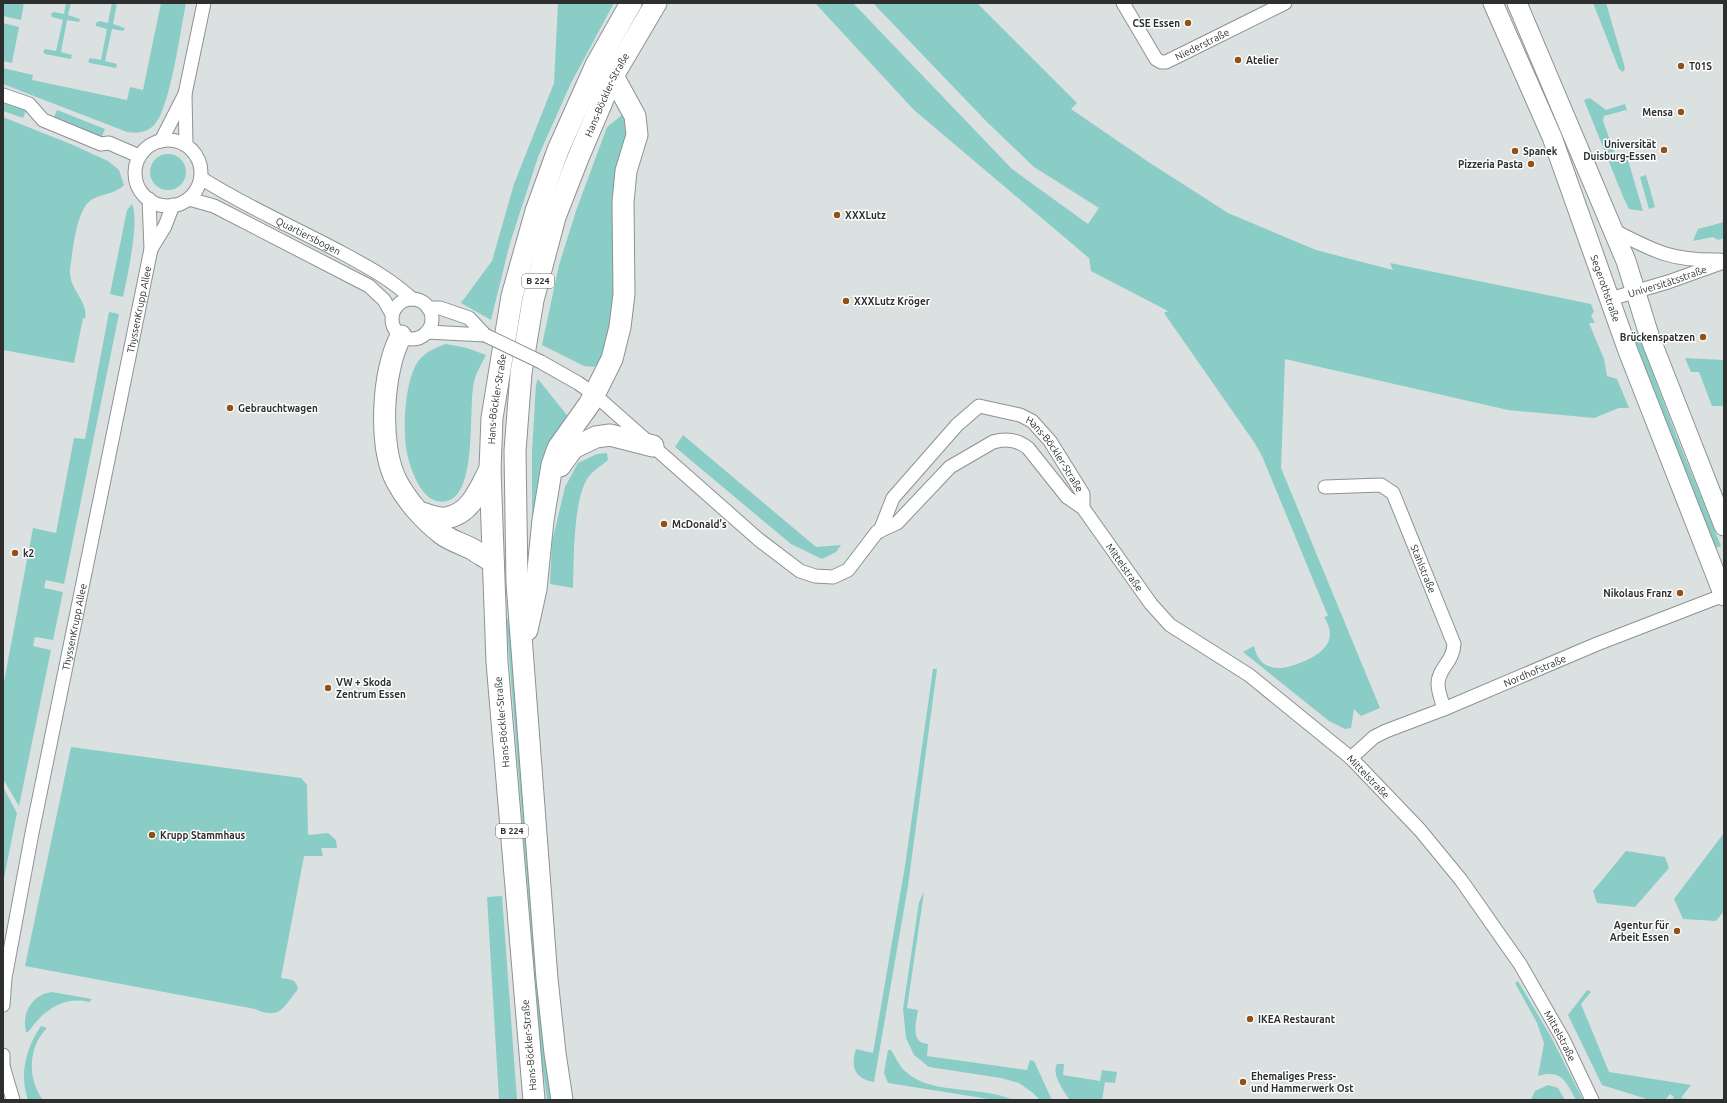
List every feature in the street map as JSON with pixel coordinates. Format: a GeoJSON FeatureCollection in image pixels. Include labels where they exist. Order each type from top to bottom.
{"type":"FeatureCollection","features":[{"type":"Feature","properties":{"kind":"main road","name":"Hans-Böckler-Straße"},"geometry":{"type":"LineString","coordinates":[[534,1100],[497,662],[490,469],[492,418],[512,296],[536,211],[558,150],[596,65],[631,3]]}},
{"type":"Feature","properties":{"kind":"main road","name":"Hans-Böckler-Straße"},"geometry":{"type":"LineString","coordinates":[[562,1100],[551,1018],[517,583],[515,451],[521,373],[533,300],[555,217],[613,76],[656,3]]}},
{"type":"Feature","properties":{"kind":"main road","name":"Segerothstraße"},"geometry":{"type":"LineString","coordinates":[[1493,3],[1552,137],[1628,351],[1724,596]]}},
{"type":"Feature","properties":{"kind":"main road"},"geometry":{"type":"LineString","coordinates":[[1517,3],[1613,230],[1636,291],[1649,335],[1724,526]]}},
{"type":"Feature","properties":{"kind":"main road"},"geometry":{"type":"LineString","coordinates":[[522,658],[536,589],[548,483],[552,465],[558,448],[595,395],[612,360],[620,327],[624,294],[623,202],[626,171],[636,135],[635,116],[613,76]]}},
{"type":"Feature","properties":{"kind":"main road"},"geometry":{"type":"LineString","coordinates":[[401,336],[392,357],[387,383],[384,421],[388,456],[396,480],[409,502],[443,535],[472,549],[493,562]]}},
{"type":"Feature","properties":{"kind":"main road"},"geometry":{"type":"LineString","coordinates":[[548,483],[573,448],[596,437],[610,435],[653,446]]}},
{"type":"Feature","properties":{"kind":"main road"},"geometry":{"type":"LineString","coordinates":[[422,513],[445,518],[460,513],[473,501],[490,469]]}},
{"type":"Feature","properties":{"kind":"street"},"geometry":{"type":"LineString","coordinates":[[186,145],[185,94],[204,3]]}},
{"type":"Feature","properties":{"kind":"street","name":"Niederstraße"},"geometry":{"type":"LineString","coordinates":[[1123,3],[1156,59],[1161,62],[1166,62],[1285,3]]}},
{"type":"Feature","properties":{"kind":"street"},"geometry":{"type":"LineString","coordinates":[[161,141],[185,94]]}},
{"type":"Feature","properties":{"kind":"street"},"geometry":{"type":"LineString","coordinates":[[3,95],[29,104],[43,120],[101,144],[110,143],[139,156]]}},
{"type":"Feature","properties":{"kind":"street"},"geometry":{"type":"LineString","coordinates":[[171,140],[186,145],[197,157],[201,167],[201,178],[198,188],[188,198],[173,205],[158,204],[149,199],[141,192],[136,181],[136,170],[139,156],[151,144],[161,141],[171,140]]}},
{"type":"Feature","properties":{"kind":"street","name":"Quartiersbogen"},"geometry":{"type":"LineString","coordinates":[[201,178],[221,192],[304,233],[376,272],[398,286],[412,299]]}},
{"type":"Feature","properties":{"kind":"street","name":"Quartiersbogen"},"geometry":{"type":"LineString","coordinates":[[188,198],[214,206],[369,286],[384,300],[392,314]]}},
{"type":"Feature","properties":{"kind":"street","name":"ThyssenKrupp Allee"},"geometry":{"type":"LineString","coordinates":[[3,1005],[4,978],[32,833],[152,249],[149,199]]}},
{"type":"Feature","properties":{"kind":"street","name":"ThyssenKrupp Allee"},"geometry":{"type":"LineString","coordinates":[[152,249],[165,226],[173,205]]}},
{"type":"Feature","properties":{"kind":"street","name":"Universitätsstraße"},"geometry":{"type":"LineString","coordinates":[[1613,230],[1652,251],[1668,256],[1685,259],[1724,261]]}},
{"type":"Feature","properties":{"kind":"street","name":"Universitätsstraße"},"geometry":{"type":"LineString","coordinates":[[1610,299],[1668,282],[1724,261]]}},
{"type":"Feature","properties":{"kind":"street"},"geometry":{"type":"LineString","coordinates":[[401,336],[393,326],[392,314],[400,303],[412,299]]}},
{"type":"Feature","properties":{"kind":"street","name":"Hans-Böckler-Straße"},"geometry":{"type":"LineString","coordinates":[[412,299],[418,300],[428,308],[440,308],[469,318],[485,335],[541,362],[578,383],[595,395],[758,539],[800,571],[815,576],[833,577],[848,570],[877,532],[897,523],[950,467],[981,448],[1000,440],[1021,443],[1028,448],[1067,497],[1083,508]]}},
{"type":"Feature","properties":{"kind":"street"},"geometry":{"type":"LineString","coordinates":[[427,332],[432,320],[428,308]]}},
{"type":"Feature","properties":{"kind":"street","name":"Hans-Böckler-Straße"},"geometry":{"type":"LineString","coordinates":[[401,336],[406,338],[418,338],[427,332],[485,335]]}},
{"type":"Feature","properties":{"kind":"street","name":"Hans-Böckler-Straße"},"geometry":{"type":"LineString","coordinates":[[880,531],[893,498],[957,425],[979,406],[1020,415],[1032,421],[1050,441],[1083,494],[1083,508]]}},
{"type":"Feature","properties":{"kind":"street","name":"Stahlstraße"},"geometry":{"type":"LineString","coordinates":[[1325,488],[1381,485],[1393,492],[1454,644],[1453,654],[1439,675],[1438,686],[1444,709]]}},
{"type":"Feature","properties":{"kind":"street","name":"Mittelstraße"},"geometry":{"type":"LineString","coordinates":[[1083,508],[1151,604],[1170,625],[1250,675],[1351,758],[1420,830],[1461,880],[1520,964],[1563,1039],[1592,1100]]}},
{"type":"Feature","properties":{"kind":"street","name":"Nordhofstraße"},"geometry":{"type":"LineString","coordinates":[[1351,758],[1374,737],[1444,709],[1564,657],[1724,596]]}},
{"type":"Feature","properties":{"kind":"street"},"geometry":{"type":"LineString","coordinates":[[3,1055],[3,1071]]}},
{"type":"Feature","properties":{"kind":"street"},"geometry":{"type":"LineString","coordinates":[[3,1066],[13,1100]]}},
{"type":"Feature","properties":{"kind":"shaded area"},"geometry":{"type":"Polygon","coordinates":[[[3,3],[24,3],[21,20],[3,16],[3,3]]]}},
{"type":"Feature","properties":{"kind":"shaded area"},"geometry":{"type":"Polygon","coordinates":[[[66,3],[71,3],[68,15],[80,19],[79,22],[67,20],[61,52],[72,55],[71,59],[45,54],[43,52],[45,49],[56,51],[63,20],[52,17],[51,14],[54,12],[64,14],[66,3]]]}},
{"type":"Feature","properties":{"kind":"shaded area"},"geometry":{"type":"Polygon","coordinates":[[[112,3],[117,3],[113,24],[125,28],[123,31],[112,29],[105,61],[117,64],[116,68],[90,63],[88,61],[90,58],[101,60],[107,29],[96,26],[96,23],[99,21],[108,23],[112,3]]]}},
{"type":"Feature","properties":{"kind":"shaded area"},"geometry":{"type":"Polygon","coordinates":[[[161,3],[186,3],[174,67],[165,102],[155,124],[146,131],[135,133],[127,132],[3,84],[3,68],[33,75],[32,80],[127,100],[130,87],[143,90],[161,3]]]}},
{"type":"Feature","properties":{"kind":"shaded area"},"geometry":{"type":"Polygon","coordinates":[[[558,3],[614,3],[571,83],[538,157],[510,243],[491,320],[461,303],[492,261],[514,184],[554,83],[558,3]]]}},
{"type":"Feature","properties":{"kind":"shaded area"},"geometry":{"type":"Polygon","coordinates":[[[815,3],[853,3],[1012,169],[1088,224],[1099,208],[1034,167],[986,121],[873,3],[977,3],[1077,103],[1071,109],[1147,161],[1228,213],[1316,250],[1393,270],[1390,263],[1591,304],[1594,312],[1591,315],[1595,323],[1589,323],[1604,359],[1607,376],[1617,379],[1629,408],[1619,408],[1594,418],[1508,410],[1285,359],[1281,468],[1380,708],[1361,716],[1354,709],[1351,728],[1345,729],[1329,721],[1243,652],[1254,646],[1261,661],[1266,665],[1278,668],[1293,666],[1308,660],[1321,651],[1329,640],[1330,633],[1324,617],[1328,616],[1262,456],[1254,442],[1164,313],[1168,311],[1091,271],[1089,258],[914,110],[815,3]]]}},
{"type":"Feature","properties":{"kind":"shaded area"},"geometry":{"type":"Polygon","coordinates":[[[1593,3],[1606,3],[1625,68],[1623,72],[1619,69],[1593,3]]]}},
{"type":"Feature","properties":{"kind":"shaded area"},"geometry":{"type":"Polygon","coordinates":[[[3,23],[19,27],[12,63],[3,61],[3,23]]]}},
{"type":"Feature","properties":{"kind":"shaded area"},"geometry":{"type":"Polygon","coordinates":[[[1590,98],[1606,110],[1625,104],[1628,115],[1626,110],[1604,116],[1603,121],[1617,159],[1623,161],[1628,160],[1643,211],[1629,209],[1624,199],[1584,100],[1590,98]]]}},
{"type":"Feature","properties":{"kind":"shaded area"},"geometry":{"type":"Polygon","coordinates":[[[3,102],[19,108],[20,105],[27,108],[23,118],[3,111],[3,102]]]}},
{"type":"Feature","properties":{"kind":"shaded area"},"geometry":{"type":"Polygon","coordinates":[[[57,110],[105,129],[101,139],[53,119],[57,110]]]}},
{"type":"Feature","properties":{"kind":"shaded area"},"geometry":{"type":"Polygon","coordinates":[[[622,115],[628,128],[617,179],[612,225],[614,309],[610,333],[600,361],[594,367],[584,366],[542,345],[559,265],[576,211],[607,127],[622,115]]]}},
{"type":"Feature","properties":{"kind":"shaded area"},"geometry":{"type":"Polygon","coordinates":[[[3,117],[73,145],[108,161],[119,170],[124,185],[113,192],[93,199],[87,204],[76,230],[70,276],[84,306],[85,319],[83,318],[74,363],[3,350],[3,117]]]}},
{"type":"Feature","properties":{"kind":"shaded area"},"geometry":{"type":"Polygon","coordinates":[[[172,154],[181,159],[185,165],[185,179],[181,185],[172,190],[164,190],[155,185],[151,179],[150,168],[155,159],[161,155],[172,154]]]}},
{"type":"Feature","properties":{"kind":"shaded area"},"geometry":{"type":"Polygon","coordinates":[[[1646,175],[1655,207],[1649,209],[1640,177],[1646,175]]]}},
{"type":"Feature","properties":{"kind":"shaded area"},"geometry":{"type":"Polygon","coordinates":[[[132,204],[135,223],[134,235],[123,297],[110,294],[127,210],[132,204]]]}},
{"type":"Feature","properties":{"kind":"shaded area"},"geometry":{"type":"Polygon","coordinates":[[[1724,222],[1724,238],[1718,240],[1713,237],[1693,241],[1698,229],[1724,222]]]}},
{"type":"Feature","properties":{"kind":"shaded area"},"geometry":{"type":"Polygon","coordinates":[[[109,312],[119,314],[64,584],[46,580],[44,588],[63,592],[53,640],[35,637],[33,646],[51,650],[19,806],[3,779],[3,687],[33,528],[56,533],[74,438],[85,439],[109,312]]]}},
{"type":"Feature","properties":{"kind":"shaded area"},"geometry":{"type":"Polygon","coordinates":[[[1637,331],[1676,435],[1721,546],[1715,548],[1631,333],[1637,331]]]}},
{"type":"Feature","properties":{"kind":"shaded area"},"geometry":{"type":"Polygon","coordinates":[[[446,344],[467,348],[486,355],[474,382],[472,394],[468,467],[457,495],[447,501],[442,502],[434,500],[422,490],[411,468],[405,438],[405,414],[408,389],[415,367],[420,359],[426,354],[446,344]]]}},
{"type":"Feature","properties":{"kind":"shaded area"},"geometry":{"type":"Polygon","coordinates":[[[1685,358],[1724,360],[1724,406],[1712,406],[1699,372],[1691,372],[1685,358]]]}},
{"type":"Feature","properties":{"kind":"shaded area"},"geometry":{"type":"Polygon","coordinates":[[[538,379],[570,419],[532,540],[532,451],[536,384],[538,379]]]}},
{"type":"Feature","properties":{"kind":"shaded area"},"geometry":{"type":"Polygon","coordinates":[[[683,435],[816,547],[841,545],[836,552],[822,559],[791,544],[675,447],[683,435]]]}},
{"type":"Feature","properties":{"kind":"shaded area"},"geometry":{"type":"Polygon","coordinates":[[[607,453],[608,460],[589,476],[582,489],[575,532],[573,588],[550,584],[552,542],[565,487],[578,463],[597,454],[607,453]]]}},
{"type":"Feature","properties":{"kind":"shaded area"},"geometry":{"type":"Polygon","coordinates":[[[506,619],[508,619],[510,632],[536,966],[551,1100],[547,1100],[542,1064],[506,619]]]}},
{"type":"Feature","properties":{"kind":"shaded area"},"geometry":{"type":"Polygon","coordinates":[[[933,669],[937,669],[908,886],[874,1082],[858,1075],[854,1067],[854,1055],[856,1049],[873,1053],[905,866],[933,669]]]}},
{"type":"Feature","properties":{"kind":"shaded area"},"geometry":{"type":"Polygon","coordinates":[[[71,747],[301,778],[307,785],[308,835],[328,833],[336,840],[337,848],[321,848],[323,856],[304,856],[281,978],[294,981],[298,989],[284,1007],[276,1013],[263,1012],[255,1009],[25,966],[71,747]]]}},
{"type":"Feature","properties":{"kind":"shaded area"},"geometry":{"type":"Polygon","coordinates":[[[3,787],[17,813],[3,883],[3,787]]]}},
{"type":"Feature","properties":{"kind":"shaded area"},"geometry":{"type":"Polygon","coordinates":[[[1724,833],[1724,911],[1716,921],[1683,919],[1674,899],[1724,833]]]}},
{"type":"Feature","properties":{"kind":"shaded area"},"geometry":{"type":"Polygon","coordinates":[[[1626,851],[1665,857],[1669,868],[1635,907],[1597,903],[1593,891],[1626,851]]]}},
{"type":"Feature","properties":{"kind":"shaded area"},"geometry":{"type":"Polygon","coordinates":[[[924,892],[907,1008],[918,1010],[916,1036],[922,1043],[928,1044],[927,1056],[1027,1070],[1030,1060],[1034,1061],[1052,1100],[1040,1100],[1019,1083],[1001,1078],[929,1067],[914,1055],[906,1038],[903,1009],[919,902],[924,892]]]}},
{"type":"Feature","properties":{"kind":"shaded area"},"geometry":{"type":"Polygon","coordinates":[[[502,896],[517,1100],[499,1100],[487,897],[502,896]]]}},
{"type":"Feature","properties":{"kind":"shaded area"},"geometry":{"type":"Polygon","coordinates":[[[1518,981],[1551,1037],[1583,1100],[1576,1100],[1566,1083],[1558,1076],[1546,1074],[1538,1076],[1544,1043],[1537,1023],[1515,983],[1518,981]]]}},
{"type":"Feature","properties":{"kind":"shaded area"},"geometry":{"type":"Polygon","coordinates":[[[1587,990],[1591,992],[1581,1004],[1609,1072],[1691,1085],[1681,1098],[1694,1100],[1672,1100],[1674,1097],[1670,1094],[1665,1100],[1650,1100],[1602,1085],[1568,1015],[1587,990]]]}},
{"type":"Feature","properties":{"kind":"shaded area"},"geometry":{"type":"Polygon","coordinates":[[[52,992],[92,999],[89,1002],[74,1001],[53,1007],[41,1016],[28,1032],[26,1032],[25,1018],[30,1006],[39,996],[52,992]]]}},
{"type":"Feature","properties":{"kind":"shaded area"},"geometry":{"type":"Polygon","coordinates":[[[41,1026],[47,1028],[36,1044],[33,1054],[32,1073],[34,1083],[43,1100],[28,1100],[25,1090],[24,1071],[31,1043],[41,1026]]]}},
{"type":"Feature","properties":{"kind":"shaded area"},"geometry":{"type":"Polygon","coordinates":[[[888,1050],[891,1050],[905,1071],[916,1079],[928,1084],[1000,1095],[1013,1100],[995,1100],[888,1083],[884,1073],[888,1050]]]}},
{"type":"Feature","properties":{"kind":"shaded area"},"geometry":{"type":"Polygon","coordinates":[[[1057,1064],[1064,1064],[1063,1075],[1100,1081],[1102,1070],[1117,1072],[1115,1083],[1105,1082],[1102,1100],[1070,1100],[1057,1078],[1057,1064]]]}},
{"type":"Feature","properties":{"kind":"shaded area"},"geometry":{"type":"Polygon","coordinates":[[[1548,1085],[1558,1088],[1565,1100],[1531,1100],[1535,1091],[1548,1085]]]}},
{"type":"Feature","properties":{"kind":"place","name":"CSE Essen"},"geometry":{"type":"Point","coordinates":[1188,23]}},
{"type":"Feature","properties":{"kind":"place","name":"Atelier"},"geometry":{"type":"Point","coordinates":[1238,60]}},
{"type":"Feature","properties":{"kind":"place","name":"T01S"},"geometry":{"type":"Point","coordinates":[1681,66]}},
{"type":"Feature","properties":{"kind":"place","name":"Mensa"},"geometry":{"type":"Point","coordinates":[1681,112]}},
{"type":"Feature","properties":{"kind":"place","name":"Universität Duisburg-Essen"},"geometry":{"type":"Point","coordinates":[1664,150]}},
{"type":"Feature","properties":{"kind":"place","name":"Spanek"},"geometry":{"type":"Point","coordinates":[1515,151]}},
{"type":"Feature","properties":{"kind":"place","name":"Pizzeria Pasta"},"geometry":{"type":"Point","coordinates":[1531,164]}},
{"type":"Feature","properties":{"kind":"place","name":"XXXLutz"},"geometry":{"type":"Point","coordinates":[837,215]}},
{"type":"Feature","properties":{"kind":"place","name":"XXXLutz Kröger"},"geometry":{"type":"Point","coordinates":[846,301]}},
{"type":"Feature","properties":{"kind":"place","name":"Brückenspatzen"},"geometry":{"type":"Point","coordinates":[1703,337]}},
{"type":"Feature","properties":{"kind":"place","name":"Gebrauchtwagen"},"geometry":{"type":"Point","coordinates":[230,408]}},
{"type":"Feature","properties":{"kind":"place","name":"McDonald's"},"geometry":{"type":"Point","coordinates":[664,524]}},
{"type":"Feature","properties":{"kind":"place","name":"k2"},"geometry":{"type":"Point","coordinates":[15,553]}},
{"type":"Feature","properties":{"kind":"place","name":"Nikolaus Franz"},"geometry":{"type":"Point","coordinates":[1680,593]}},
{"type":"Feature","properties":{"kind":"place","name":"VW + Skoda Zentrum Essen"},"geometry":{"type":"Point","coordinates":[328,688]}},
{"type":"Feature","properties":{"kind":"place","name":"Krupp Stammhaus"},"geometry":{"type":"Point","coordinates":[152,835]}},
{"type":"Feature","properties":{"kind":"place","name":"Agentur für Arbeit Essen"},"geometry":{"type":"Point","coordinates":[1677,931]}},
{"type":"Feature","properties":{"kind":"place","name":"IKEA Restaurant"},"geometry":{"type":"Point","coordinates":[1250,1019]}},
{"type":"Feature","properties":{"kind":"place","name":"Ehemaliges Press- und Hammerwerk Ost"},"geometry":{"type":"Point","coordinates":[1243,1082]}}]}
